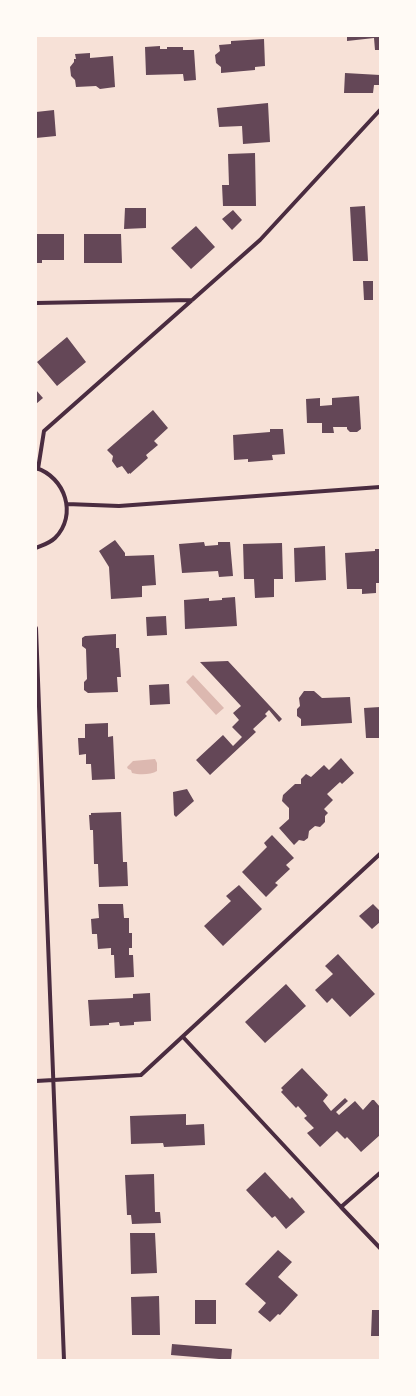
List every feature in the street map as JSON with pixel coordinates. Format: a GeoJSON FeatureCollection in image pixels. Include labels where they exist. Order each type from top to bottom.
{"type":"FeatureCollection","features":[{"type":"Feature","properties":{"kind":"street"},"geometry":{"type":"LineString","coordinates":[[36,548],[55,537],[62,528],[66,516],[67,504],[64,492],[58,482],[49,474],[37,468],[44,431],[260,240],[380,110]]}},
{"type":"Feature","properties":{"kind":"street"},"geometry":{"type":"LineString","coordinates":[[36,304],[193,300]]}},
{"type":"Feature","properties":{"kind":"street"},"geometry":{"type":"LineString","coordinates":[[67,504],[119,506],[380,487]]}},
{"type":"Feature","properties":{"kind":"street"},"geometry":{"type":"LineString","coordinates":[[36,628],[64,1360]]}},
{"type":"Feature","properties":{"kind":"street"},"geometry":{"type":"LineString","coordinates":[[36,1081],[140,1075],[380,854]]}},
{"type":"Feature","properties":{"kind":"street"},"geometry":{"type":"LineString","coordinates":[[183,1037],[380,1248]]}},
{"type":"Feature","properties":{"kind":"street"},"geometry":{"type":"LineString","coordinates":[[342,1207],[380,1173]]}},
{"type":"Feature","properties":{"kind":"shaded area"},"geometry":{"type":"Polygon","coordinates":[[[193,675],[224,708],[216,715],[186,682],[193,675]]]}},
{"type":"Feature","properties":{"kind":"shaded area"},"geometry":{"type":"Polygon","coordinates":[[[155,759],[157,763],[157,771],[152,773],[132,773],[127,767],[133,761],[155,759]]]}},
{"type":"Feature","properties":{"kind":"building"},"geometry":{"type":"Polygon","coordinates":[[[347,36],[380,36],[380,50],[375,50],[374,38],[347,41],[347,36]]]}},
{"type":"Feature","properties":{"kind":"building"},"geometry":{"type":"Polygon","coordinates":[[[264,39],[265,66],[255,67],[255,70],[221,73],[221,67],[216,63],[215,55],[220,51],[219,45],[231,44],[231,41],[264,39]]]}},
{"type":"Feature","properties":{"kind":"building"},"geometry":{"type":"Polygon","coordinates":[[[160,46],[160,49],[167,49],[167,47],[183,47],[183,50],[194,50],[196,80],[184,81],[183,74],[146,75],[145,47],[160,46]]]}},
{"type":"Feature","properties":{"kind":"building"},"geometry":{"type":"Polygon","coordinates":[[[90,53],[90,58],[113,56],[115,87],[100,89],[96,86],[76,87],[75,80],[71,76],[70,67],[74,62],[74,59],[76,59],[75,54],[90,53]]]}},
{"type":"Feature","properties":{"kind":"building"},"geometry":{"type":"Polygon","coordinates":[[[345,73],[380,75],[380,85],[374,85],[373,93],[344,93],[345,73]]]}},
{"type":"Feature","properties":{"kind":"building"},"geometry":{"type":"Polygon","coordinates":[[[268,103],[270,142],[243,144],[242,126],[219,127],[217,108],[268,103]]]}},
{"type":"Feature","properties":{"kind":"building"},"geometry":{"type":"Polygon","coordinates":[[[54,110],[56,136],[36,138],[36,112],[54,110]]]}},
{"type":"Feature","properties":{"kind":"building"},"geometry":{"type":"Polygon","coordinates":[[[255,153],[256,206],[223,206],[222,185],[229,185],[228,154],[255,153]]]}},
{"type":"Feature","properties":{"kind":"building"},"geometry":{"type":"Polygon","coordinates":[[[365,206],[368,261],[353,261],[350,207],[365,206]]]}},
{"type":"Feature","properties":{"kind":"building"},"geometry":{"type":"Polygon","coordinates":[[[125,208],[146,208],[146,228],[124,229],[125,208]]]}},
{"type":"Feature","properties":{"kind":"building"},"geometry":{"type":"Polygon","coordinates":[[[233,210],[242,220],[232,230],[222,219],[233,210]]]}},
{"type":"Feature","properties":{"kind":"building"},"geometry":{"type":"Polygon","coordinates":[[[196,226],[215,247],[191,269],[171,248],[196,226]]]}},
{"type":"Feature","properties":{"kind":"building"},"geometry":{"type":"Polygon","coordinates":[[[36,234],[64,234],[64,260],[42,260],[42,263],[36,263],[36,234]]]}},
{"type":"Feature","properties":{"kind":"building"},"geometry":{"type":"Polygon","coordinates":[[[84,234],[121,234],[122,263],[84,263],[84,234]]]}},
{"type":"Feature","properties":{"kind":"building"},"geometry":{"type":"Polygon","coordinates":[[[363,281],[373,281],[373,300],[364,300],[363,281]]]}},
{"type":"Feature","properties":{"kind":"building"},"geometry":{"type":"Polygon","coordinates":[[[67,337],[86,362],[57,386],[37,362],[67,337]]]}},
{"type":"Feature","properties":{"kind":"building"},"geometry":{"type":"Polygon","coordinates":[[[36,390],[43,398],[36,404],[36,390]]]}},
{"type":"Feature","properties":{"kind":"building"},"geometry":{"type":"Polygon","coordinates":[[[359,396],[361,429],[357,432],[350,432],[347,427],[333,427],[334,433],[322,433],[322,423],[307,423],[306,399],[320,398],[320,406],[332,405],[332,398],[359,396]]]}},
{"type":"Feature","properties":{"kind":"building"},"geometry":{"type":"Polygon","coordinates":[[[153,410],[168,428],[154,441],[158,445],[146,455],[148,458],[130,474],[128,474],[122,466],[117,468],[112,461],[113,456],[107,450],[153,410]]]}},
{"type":"Feature","properties":{"kind":"building"},"geometry":{"type":"Polygon","coordinates":[[[270,429],[283,429],[285,454],[272,455],[273,460],[248,462],[248,459],[234,460],[233,435],[270,432],[270,429]]]}},
{"type":"Feature","properties":{"kind":"building"},"geometry":{"type":"Polygon","coordinates":[[[115,540],[125,553],[125,556],[154,555],[156,585],[142,586],[142,597],[111,599],[109,567],[99,551],[115,540]]]}},
{"type":"Feature","properties":{"kind":"building"},"geometry":{"type":"Polygon","coordinates":[[[204,542],[205,546],[218,545],[218,542],[230,542],[233,576],[219,577],[218,571],[182,573],[179,544],[204,542]]]}},
{"type":"Feature","properties":{"kind":"building"},"geometry":{"type":"Polygon","coordinates":[[[282,543],[283,579],[274,579],[274,597],[255,598],[254,579],[244,579],[243,544],[282,543]]]}},
{"type":"Feature","properties":{"kind":"building"},"geometry":{"type":"Polygon","coordinates":[[[325,546],[326,580],[295,582],[294,548],[325,546]]]}},
{"type":"Feature","properties":{"kind":"building"},"geometry":{"type":"Polygon","coordinates":[[[375,549],[380,549],[380,583],[376,583],[376,593],[362,594],[362,589],[347,589],[345,553],[375,551],[375,549]]]}},
{"type":"Feature","properties":{"kind":"building"},"geometry":{"type":"Polygon","coordinates":[[[235,597],[237,626],[185,629],[184,600],[209,598],[209,601],[235,597]]]}},
{"type":"Feature","properties":{"kind":"building"},"geometry":{"type":"Polygon","coordinates":[[[166,616],[167,635],[147,636],[146,617],[166,616]]]}},
{"type":"Feature","properties":{"kind":"building"},"geometry":{"type":"Polygon","coordinates":[[[116,634],[116,648],[119,648],[121,677],[117,677],[118,692],[88,693],[84,690],[84,682],[87,679],[86,649],[82,646],[82,638],[85,636],[116,634]]]}},
{"type":"Feature","properties":{"kind":"building"},"geometry":{"type":"Polygon","coordinates":[[[228,661],[282,719],[279,722],[269,710],[265,714],[267,716],[253,729],[256,732],[210,775],[196,760],[223,735],[233,746],[242,737],[232,727],[239,720],[233,713],[241,706],[200,662],[228,661]]]}},
{"type":"Feature","properties":{"kind":"building"},"geometry":{"type":"Polygon","coordinates":[[[169,684],[170,704],[150,705],[149,685],[169,684]]]}},
{"type":"Feature","properties":{"kind":"building"},"geometry":{"type":"Polygon","coordinates":[[[304,691],[314,691],[322,698],[350,697],[352,723],[301,726],[301,719],[297,716],[297,709],[300,706],[299,698],[304,691]]]}},
{"type":"Feature","properties":{"kind":"building"},"geometry":{"type":"Polygon","coordinates":[[[380,707],[380,738],[366,738],[364,708],[380,707]]]}},
{"type":"Feature","properties":{"kind":"building"},"geometry":{"type":"Polygon","coordinates":[[[108,723],[108,737],[113,736],[115,779],[92,780],[91,764],[86,764],[86,754],[79,755],[78,738],[85,738],[85,724],[108,723]]]}},
{"type":"Feature","properties":{"kind":"building"},"geometry":{"type":"Polygon","coordinates":[[[341,758],[354,773],[342,784],[340,782],[327,794],[333,800],[324,809],[328,813],[325,816],[325,822],[320,827],[315,826],[309,831],[308,838],[304,841],[299,840],[294,845],[279,828],[289,819],[289,808],[282,801],[283,795],[295,784],[301,784],[301,779],[306,774],[311,777],[324,765],[329,770],[341,758]]]}},
{"type":"Feature","properties":{"kind":"building"},"geometry":{"type":"Polygon","coordinates":[[[187,789],[194,801],[176,817],[174,815],[173,792],[187,789]]]}},
{"type":"Feature","properties":{"kind":"building"},"geometry":{"type":"Polygon","coordinates":[[[121,812],[123,862],[127,862],[128,886],[99,887],[98,864],[94,864],[93,830],[90,830],[89,815],[91,815],[91,813],[121,812]]]}},
{"type":"Feature","properties":{"kind":"building"},"geometry":{"type":"Polygon","coordinates":[[[272,835],[294,858],[286,865],[290,869],[275,883],[278,885],[266,897],[242,872],[267,847],[264,843],[272,835]]]}},
{"type":"Feature","properties":{"kind":"building"},"geometry":{"type":"Polygon","coordinates":[[[239,885],[262,909],[223,946],[204,926],[231,901],[226,896],[239,885]]]}},
{"type":"Feature","properties":{"kind":"building"},"geometry":{"type":"Polygon","coordinates":[[[98,904],[123,904],[124,918],[129,918],[129,933],[132,933],[132,948],[129,948],[129,955],[133,955],[134,977],[115,978],[114,955],[111,955],[111,948],[98,949],[97,934],[92,934],[91,919],[99,918],[98,904]]]}},
{"type":"Feature","properties":{"kind":"building"},"geometry":{"type":"Polygon","coordinates":[[[373,904],[380,911],[380,922],[372,929],[359,916],[373,904]]]}},
{"type":"Feature","properties":{"kind":"building"},"geometry":{"type":"Polygon","coordinates":[[[338,954],[375,994],[350,1017],[332,998],[327,1003],[315,990],[333,974],[325,966],[338,954]]]}},
{"type":"Feature","properties":{"kind":"building"},"geometry":{"type":"Polygon","coordinates":[[[286,984],[306,1006],[265,1043],[245,1022],[286,984]]]}},
{"type":"Feature","properties":{"kind":"building"},"geometry":{"type":"Polygon","coordinates":[[[150,993],[151,1021],[134,1022],[134,1025],[120,1026],[119,1022],[109,1023],[109,1025],[90,1026],[88,1000],[133,998],[133,994],[150,993]]]}},
{"type":"Feature","properties":{"kind":"building"},"geometry":{"type":"Polygon","coordinates":[[[302,1068],[328,1095],[323,1101],[331,1111],[345,1098],[348,1101],[336,1112],[339,1115],[355,1101],[363,1110],[372,1100],[374,1100],[380,1107],[380,1135],[361,1152],[347,1137],[345,1139],[337,1131],[320,1147],[307,1133],[314,1128],[304,1118],[307,1116],[298,1106],[296,1108],[281,1092],[283,1090],[281,1088],[302,1068]]]}},
{"type":"Feature","properties":{"kind":"building"},"geometry":{"type":"Polygon","coordinates":[[[186,1114],[186,1125],[204,1124],[205,1145],[164,1147],[163,1143],[131,1144],[130,1116],[186,1114]]]}},
{"type":"Feature","properties":{"kind":"building"},"geometry":{"type":"Polygon","coordinates":[[[265,1172],[290,1199],[292,1197],[305,1212],[286,1229],[275,1216],[272,1218],[246,1190],[265,1172]]]}},
{"type":"Feature","properties":{"kind":"building"},"geometry":{"type":"Polygon","coordinates":[[[154,1174],[155,1212],[160,1212],[161,1223],[132,1224],[131,1215],[127,1215],[125,1175],[154,1174]]]}},
{"type":"Feature","properties":{"kind":"building"},"geometry":{"type":"Polygon","coordinates":[[[130,1233],[155,1233],[157,1273],[131,1274],[130,1233]]]}},
{"type":"Feature","properties":{"kind":"building"},"geometry":{"type":"Polygon","coordinates":[[[278,1250],[292,1262],[278,1277],[298,1295],[280,1315],[278,1314],[270,1322],[258,1312],[266,1303],[245,1284],[278,1250]]]}},
{"type":"Feature","properties":{"kind":"building"},"geometry":{"type":"Polygon","coordinates":[[[159,1296],[160,1335],[132,1335],[131,1297],[159,1296]]]}},
{"type":"Feature","properties":{"kind":"building"},"geometry":{"type":"Polygon","coordinates":[[[195,1300],[216,1300],[216,1324],[195,1324],[195,1300]]]}},
{"type":"Feature","properties":{"kind":"building"},"geometry":{"type":"Polygon","coordinates":[[[372,1310],[380,1310],[380,1336],[371,1336],[372,1310]]]}},
{"type":"Feature","properties":{"kind":"building"},"geometry":{"type":"Polygon","coordinates":[[[172,1344],[232,1349],[231,1360],[171,1355],[172,1344]]]}}]}
